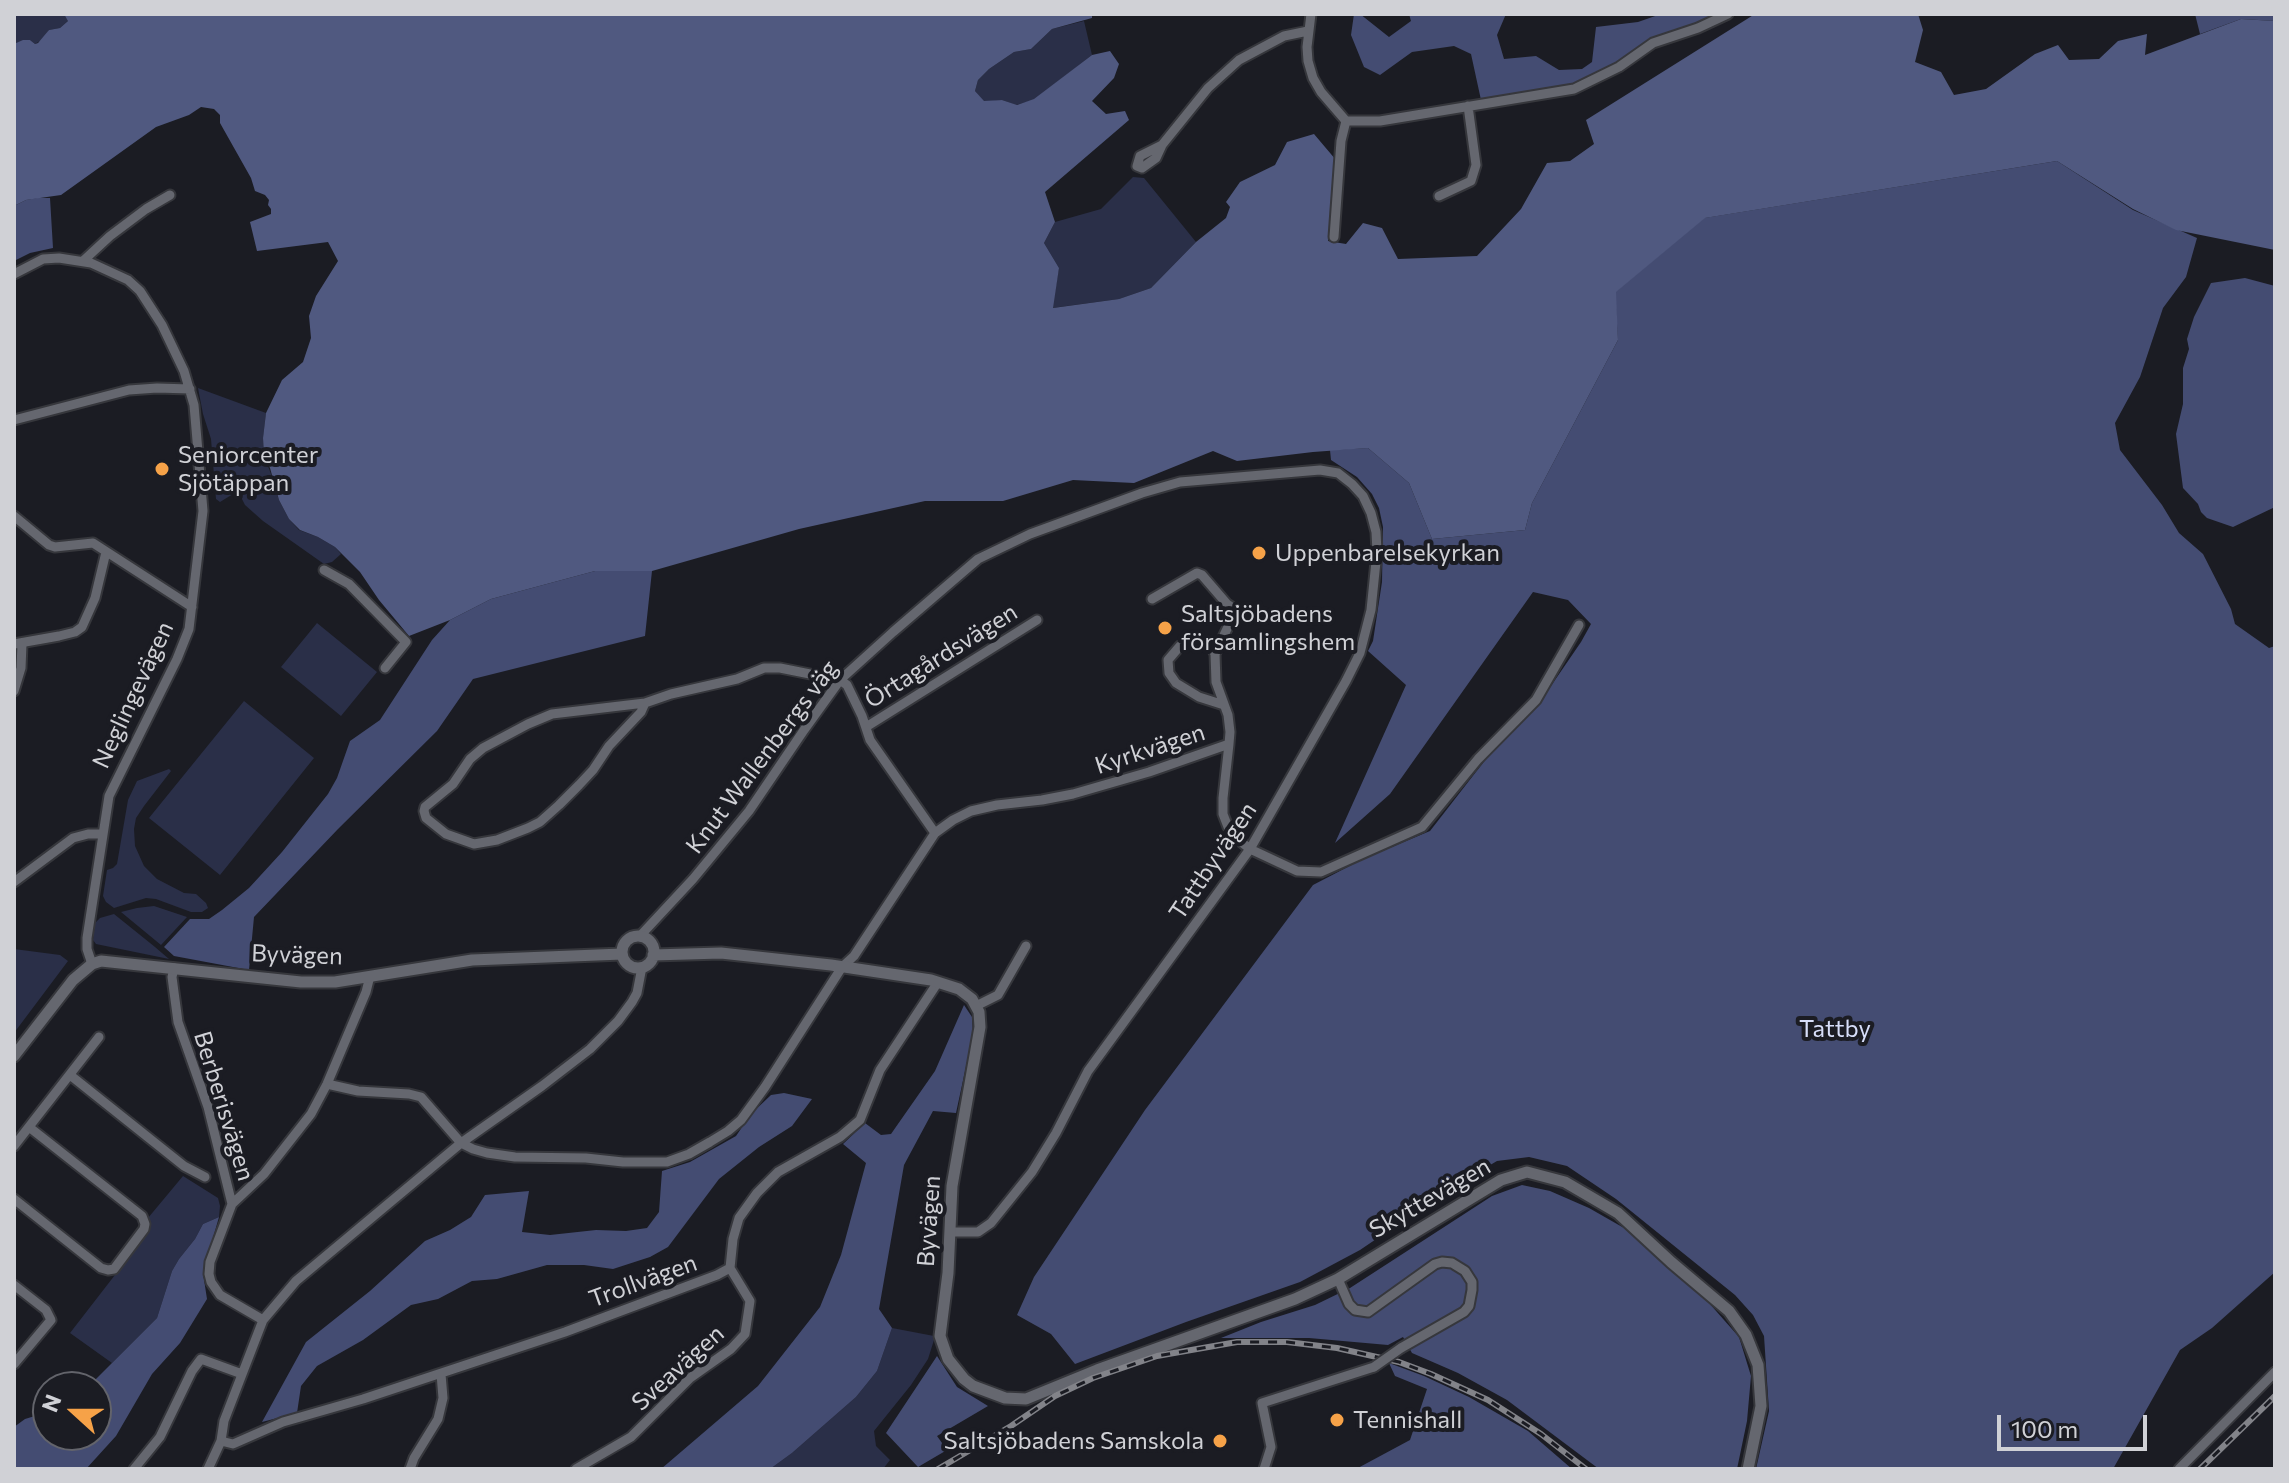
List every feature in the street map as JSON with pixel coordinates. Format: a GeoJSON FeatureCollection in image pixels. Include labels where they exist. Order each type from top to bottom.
{"type":"FeatureCollection","features":[{"type":"Feature","properties":{"kind":"street"},"geometry":{"type":"LineString","coordinates":[[1311,14],[1308,61],[1313,78],[1346,121],[1380,121],[1574,89],[1619,67],[1653,43],[1728,14]]}},
{"type":"Feature","properties":{"kind":"street"},"geometry":{"type":"LineString","coordinates":[[1162,145],[1208,88],[1239,60],[1284,36],[1308,31]]}},
{"type":"Feature","properties":{"kind":"street"},"geometry":{"type":"LineString","coordinates":[[1439,196],[1471,181],[1476,165],[1468,106]]}},
{"type":"Feature","properties":{"kind":"street"},"geometry":{"type":"LineString","coordinates":[[1334,237],[1341,141],[1346,121]]}},
{"type":"Feature","properties":{"kind":"street"},"geometry":{"type":"LineString","coordinates":[[83,261],[110,236],[170,195]]}},
{"type":"Feature","properties":{"kind":"street","name":"Neglingevägen"},"geometry":{"type":"LineString","coordinates":[[14,274],[43,259],[83,261],[117,274],[140,291],[152,307],[166,333],[194,405],[203,511],[192,607],[184,644],[113,784],[107,803],[87,938],[92,964]]}},
{"type":"Feature","properties":{"kind":"street"},"geometry":{"type":"LineString","coordinates":[[14,420],[129,390],[190,389]]}},
{"type":"Feature","properties":{"kind":"street","name":"Knut Wallenbergs väg"},"geometry":{"type":"LineString","coordinates":[[640,936],[693,879],[749,811],[840,680],[978,559],[1011,541],[1180,482],[1320,470]]}},
{"type":"Feature","properties":{"kind":"street","name":"Tattbyvägen"},"geometry":{"type":"LineString","coordinates":[[950,1232],[978,1232],[991,1223],[1032,1172],[1088,1071],[1250,849],[1360,653],[1371,610],[1376,532],[1363,496],[1338,473],[1320,470]]}},
{"type":"Feature","properties":{"kind":"street"},"geometry":{"type":"LineString","coordinates":[[14,516],[49,545],[55,547],[88,542],[192,607]]}},
{"type":"Feature","properties":{"kind":"street"},"geometry":{"type":"LineString","coordinates":[[14,691],[21,668],[18,644],[75,632],[82,627],[95,598],[106,552]]}},
{"type":"Feature","properties":{"kind":"street"},"geometry":{"type":"LineString","coordinates":[[324,570],[349,584],[406,642],[385,668]]}},
{"type":"Feature","properties":{"kind":"street"},"geometry":{"type":"LineString","coordinates":[[1152,599],[1197,573],[1202,575],[1216,593],[1236,610],[1215,654]]}},
{"type":"Feature","properties":{"kind":"street","name":"Örtagårdsvägen"},"geometry":{"type":"LineString","coordinates":[[866,727],[1037,620]]}},
{"type":"Feature","properties":{"kind":"street","name":"Kyrkvägen"},"geometry":{"type":"LineString","coordinates":[[461,1143],[473,1149],[515,1157],[667,1162],[689,1154],[728,1131],[741,1120],[772,1076],[842,967],[854,956],[935,833],[971,811],[1073,794],[1229,744],[1223,814],[1228,827],[1250,849],[1297,871],[1321,872],[1422,827],[1478,759],[1536,700],[1579,625]]}},
{"type":"Feature","properties":{"kind":"street"},"geometry":{"type":"LineString","coordinates":[[1224,705],[1186,691],[1176,683],[1169,673],[1168,660],[1180,646],[1195,641],[1211,646],[1215,654],[1216,682],[1228,715],[1229,744]]}},
{"type":"Feature","properties":{"kind":"street"},"geometry":{"type":"LineString","coordinates":[[645,703],[593,770],[540,822],[497,840],[474,844],[446,834],[426,818],[424,811],[429,802],[453,784],[470,759],[483,748],[528,724],[552,714],[645,703],[737,679],[764,668],[780,668],[840,680],[847,685],[876,749],[935,833]]}},
{"type":"Feature","properties":{"kind":"street"},"geometry":{"type":"LineString","coordinates":[[14,882],[73,838],[102,834]]}},
{"type":"Feature","properties":{"kind":"street"},"geometry":{"type":"LineString","coordinates":[[208,1469],[221,1441],[224,1421],[263,1320],[296,1281],[461,1143],[590,1049],[618,1021],[637,993],[642,967],[653,955],[649,941],[640,936],[632,937],[624,944],[622,954],[629,965],[642,967]]}},
{"type":"Feature","properties":{"kind":"street"},"geometry":{"type":"LineString","coordinates":[[653,955],[721,953],[938,982],[959,989],[976,1006],[998,995],[1026,946]]}},
{"type":"Feature","properties":{"kind":"street","name":"Byvägen"},"geometry":{"type":"LineString","coordinates":[[92,964],[114,961],[301,982],[335,982],[472,960],[622,954]]}},
{"type":"Feature","properties":{"kind":"street"},"geometry":{"type":"LineString","coordinates":[[14,1056],[62,993],[92,964]]}},
{"type":"Feature","properties":{"kind":"street","name":"Berberisvägen"},"geometry":{"type":"LineString","coordinates":[[174,968],[172,977],[178,1022],[208,1107],[232,1204],[210,1262],[211,1282],[220,1295],[263,1320]]}},
{"type":"Feature","properties":{"kind":"street"},"geometry":{"type":"LineString","coordinates":[[232,1204],[264,1174],[311,1114],[327,1084],[370,976]]}},
{"type":"Feature","properties":{"kind":"street","name":"Trollvägen"},"geometry":{"type":"LineString","coordinates":[[221,1441],[233,1444],[283,1422],[565,1332],[730,1268],[739,1218],[757,1193],[778,1172],[840,1137],[860,1120],[880,1070],[938,982]]}},
{"type":"Feature","properties":{"kind":"street","name":"Byvägen"},"geometry":{"type":"LineString","coordinates":[[976,1006],[980,1027],[952,1186],[940,1336],[948,1359],[964,1379],[973,1386],[1015,1400]]}},
{"type":"Feature","properties":{"kind":"street"},"geometry":{"type":"LineString","coordinates":[[14,1146],[99,1037]]}},
{"type":"Feature","properties":{"kind":"street"},"geometry":{"type":"LineString","coordinates":[[70,1075],[184,1166],[205,1177]]}},
{"type":"Feature","properties":{"kind":"street"},"geometry":{"type":"LineString","coordinates":[[327,1084],[358,1091],[421,1097],[461,1143]]}},
{"type":"Feature","properties":{"kind":"street"},"geometry":{"type":"LineString","coordinates":[[14,1199],[101,1268],[108,1270],[114,1269],[144,1229],[142,1216],[29,1127]]}},
{"type":"Feature","properties":{"kind":"street","name":"Skyttevägen"},"geometry":{"type":"LineString","coordinates":[[1015,1400],[1036,1396],[1070,1380],[1295,1299],[1338,1279],[1501,1180],[1527,1172],[1565,1182],[1618,1213],[1729,1311],[1746,1335],[1758,1365],[1761,1406],[1748,1469]]}},
{"type":"Feature","properties":{"kind":"street"},"geometry":{"type":"LineString","coordinates":[[1264,1469],[1271,1447],[1262,1403],[1374,1367],[1464,1312],[1469,1306],[1472,1290],[1471,1279],[1465,1271],[1452,1263],[1442,1262],[1368,1312],[1359,1311],[1349,1304],[1338,1279]]}},
{"type":"Feature","properties":{"kind":"street","name":"Sveavägen"},"geometry":{"type":"LineString","coordinates":[[576,1469],[631,1437],[690,1378],[731,1349],[745,1334],[750,1301],[730,1268]]}},
{"type":"Feature","properties":{"kind":"street"},"geometry":{"type":"LineString","coordinates":[[14,1285],[46,1310],[51,1320],[15,1364]]}},
{"type":"Feature","properties":{"kind":"street"},"geometry":{"type":"LineString","coordinates":[[134,1469],[160,1437],[201,1359],[242,1374]]}},
{"type":"Feature","properties":{"kind":"street"},"geometry":{"type":"LineString","coordinates":[[2179,1469],[2275,1372]]}},
{"type":"Feature","properties":{"kind":"street"},"geometry":{"type":"LineString","coordinates":[[410,1469],[438,1419],[443,1398],[441,1374]]}},
{"type":"Feature","properties":{"kind":"shaded area"},"geometry":{"type":"Polygon","coordinates":[[[14,14],[64,14],[69,20],[60,28],[49,30],[45,38],[35,44],[30,40],[14,44],[14,14]]]}},
{"type":"Feature","properties":{"kind":"shaded area"},"geometry":{"type":"Polygon","coordinates":[[[64,14],[1092,14],[1092,18],[1052,29],[1031,49],[1014,52],[978,80],[975,91],[984,101],[1002,100],[1017,105],[1034,99],[1092,55],[1110,51],[1119,64],[1114,78],[1092,101],[1106,114],[1125,111],[1129,120],[1045,192],[1055,222],[1044,243],[1059,268],[1053,308],[1119,299],[1151,288],[1196,242],[1226,218],[1230,207],[1226,202],[1240,182],[1275,165],[1287,142],[1314,134],[1336,160],[1328,241],[1346,244],[1363,223],[1382,228],[1398,259],[1477,256],[1521,209],[1547,163],[1570,161],[1594,144],[1586,120],[1755,14],[1918,14],[1923,30],[1915,62],[1941,72],[1954,95],[1986,89],[2035,54],[2058,45],[2069,60],[2099,59],[2118,41],[2147,34],[2145,55],[2241,19],[2275,21],[2275,250],[2176,230],[2133,209],[2057,161],[1705,218],[1616,292],[1618,340],[1532,503],[1525,530],[1432,539],[1409,483],[1368,448],[1237,461],[1213,451],[1134,483],[1073,480],[1003,501],[925,501],[799,529],[652,571],[595,571],[491,599],[409,636],[360,572],[335,547],[300,530],[289,519],[279,500],[264,456],[266,413],[282,380],[303,362],[311,338],[309,316],[316,296],[338,261],[328,242],[257,251],[250,222],[271,214],[269,200],[255,191],[220,123],[220,115],[214,109],[201,107],[189,115],[156,127],[61,195],[26,200],[14,206],[14,44],[23,40],[38,43],[49,30],[60,28],[68,21],[64,14]]]}},
{"type":"Feature","properties":{"kind":"shaded area"},"geometry":{"type":"Polygon","coordinates":[[[1084,21],[1092,55],[1034,100],[1016,105],[1002,100],[984,102],[975,91],[978,80],[989,69],[1014,52],[1031,49],[1052,29],[1084,21]]]}},
{"type":"Feature","properties":{"kind":"shaded area"},"geometry":{"type":"Polygon","coordinates":[[[1133,177],[1144,178],[1196,242],[1151,288],[1119,299],[1052,308],[1059,268],[1044,243],[1055,222],[1101,209],[1133,177]]]}},
{"type":"Feature","properties":{"kind":"shaded area"},"geometry":{"type":"Polygon","coordinates":[[[198,388],[266,413],[264,456],[273,479],[257,483],[257,489],[275,488],[289,519],[299,530],[318,537],[341,554],[332,562],[324,564],[263,521],[245,505],[238,491],[220,502],[216,499],[211,439],[198,388]]]}},
{"type":"Feature","properties":{"kind":"shaded area"},"geometry":{"type":"Polygon","coordinates":[[[317,623],[377,672],[341,716],[281,667],[317,623]]]}},
{"type":"Feature","properties":{"kind":"shaded area"},"geometry":{"type":"Polygon","coordinates":[[[244,701],[314,758],[220,875],[149,818],[244,701]]]}},
{"type":"Feature","properties":{"kind":"shaded area"},"geometry":{"type":"Polygon","coordinates":[[[169,769],[171,771],[136,818],[135,846],[144,866],[157,879],[184,893],[196,894],[208,908],[202,912],[191,912],[146,898],[114,908],[103,896],[107,870],[117,864],[128,800],[137,781],[169,769]]]}},
{"type":"Feature","properties":{"kind":"shaded area"},"geometry":{"type":"Polygon","coordinates":[[[154,906],[187,917],[161,945],[121,912],[154,906]]]}},
{"type":"Feature","properties":{"kind":"shaded area"},"geometry":{"type":"Polygon","coordinates":[[[114,914],[169,959],[96,944],[93,940],[95,923],[114,914]]]}},
{"type":"Feature","properties":{"kind":"shaded area"},"geometry":{"type":"Polygon","coordinates":[[[14,949],[60,955],[68,961],[14,1033],[14,949]]]}},
{"type":"Feature","properties":{"kind":"shaded area"},"geometry":{"type":"Polygon","coordinates":[[[183,1176],[218,1198],[219,1217],[203,1224],[179,1259],[157,1318],[112,1363],[70,1333],[149,1231],[151,1224],[148,1218],[183,1176]]]}},
{"type":"Feature","properties":{"kind":"shaded area"},"geometry":{"type":"Polygon","coordinates":[[[892,1328],[934,1336],[934,1340],[928,1359],[911,1385],[874,1431],[876,1446],[890,1460],[883,1469],[770,1469],[856,1397],[877,1371],[892,1328]]]}},
{"type":"Feature","properties":{"kind":"green space"},"geometry":{"type":"Polygon","coordinates":[[[1354,14],[1360,14],[1389,37],[1411,21],[1409,14],[1506,14],[1497,35],[1504,59],[1536,56],[1559,70],[1582,69],[1592,62],[1596,27],[1638,22],[1661,14],[1717,14],[1651,38],[1608,68],[1573,85],[1481,100],[1471,54],[1454,46],[1412,52],[1380,75],[1364,67],[1351,35],[1354,14]]]}},
{"type":"Feature","properties":{"kind":"green space"},"geometry":{"type":"Polygon","coordinates":[[[2195,14],[2275,14],[2275,21],[2241,19],[2200,34],[2195,14]]]}},
{"type":"Feature","properties":{"kind":"green space","name":"Tattby"},"geometry":{"type":"Polygon","coordinates":[[[2057,161],[2133,210],[2197,238],[2186,277],[2163,308],[2140,377],[2115,423],[2120,450],[2179,533],[2203,554],[2231,609],[2235,624],[2269,648],[2275,646],[2275,1272],[2212,1328],[2180,1350],[2113,1469],[1756,1469],[1769,1411],[1764,1336],[1753,1315],[1735,1295],[1616,1199],[1567,1166],[1529,1157],[1497,1161],[1360,1250],[1300,1282],[1075,1364],[1051,1334],[1017,1315],[1034,1277],[1145,1110],[1313,885],[1363,859],[1430,831],[1493,750],[1542,699],[1591,624],[1568,600],[1533,592],[1390,794],[1335,843],[1406,685],[1368,651],[1373,641],[1382,582],[1383,527],[1379,508],[1357,477],[1331,460],[1330,450],[1368,448],[1409,483],[1432,539],[1525,530],[1532,503],[1618,340],[1615,292],[1704,218],[2057,161]]]}},
{"type":"Feature","properties":{"kind":"green space"},"geometry":{"type":"Polygon","coordinates":[[[37,198],[50,198],[53,248],[30,253],[14,261],[14,206],[37,198]]]}},
{"type":"Feature","properties":{"kind":"green space"},"geometry":{"type":"Polygon","coordinates":[[[2245,278],[2275,286],[2275,507],[2233,527],[2207,518],[2183,488],[2176,434],[2183,404],[2183,368],[2189,349],[2187,339],[2194,317],[2211,283],[2245,278]]]}},
{"type":"Feature","properties":{"kind":"green space"},"geometry":{"type":"Polygon","coordinates":[[[595,571],[652,571],[645,636],[473,679],[437,731],[254,917],[249,970],[174,956],[164,947],[190,919],[209,919],[222,910],[249,888],[282,852],[328,794],[350,741],[380,720],[432,640],[450,620],[491,599],[595,571]]]}},
{"type":"Feature","properties":{"kind":"green space"},"geometry":{"type":"Polygon","coordinates":[[[964,1005],[972,1017],[973,1034],[956,1113],[933,1111],[904,1165],[879,1309],[892,1328],[877,1371],[856,1397],[770,1469],[661,1469],[758,1386],[820,1307],[841,1255],[866,1163],[843,1144],[865,1123],[881,1135],[891,1134],[935,1071],[964,1005]]]}},
{"type":"Feature","properties":{"kind":"green space"},"geometry":{"type":"Polygon","coordinates":[[[784,1093],[812,1099],[792,1126],[719,1179],[668,1247],[650,1257],[613,1269],[547,1265],[497,1279],[472,1281],[438,1299],[411,1305],[363,1340],[317,1366],[301,1386],[297,1413],[262,1422],[306,1342],[370,1291],[425,1241],[471,1217],[485,1195],[529,1191],[522,1232],[550,1235],[647,1228],[659,1212],[662,1171],[690,1162],[736,1136],[751,1114],[771,1095],[784,1093]]]}},
{"type":"Feature","properties":{"kind":"green space"},"geometry":{"type":"Polygon","coordinates":[[[1522,1185],[1550,1191],[1624,1228],[1709,1303],[1739,1337],[1751,1376],[1747,1421],[1737,1469],[1599,1469],[1507,1400],[1458,1373],[1412,1353],[1403,1337],[1388,1345],[1309,1338],[1221,1338],[1315,1305],[1350,1288],[1492,1196],[1522,1185]]]}},
{"type":"Feature","properties":{"kind":"green space"},"geometry":{"type":"Polygon","coordinates":[[[219,1217],[203,1273],[207,1299],[180,1343],[152,1374],[112,1440],[112,1371],[104,1371],[157,1318],[172,1271],[203,1224],[219,1217]]]}},
{"type":"Feature","properties":{"kind":"green space"},"geometry":{"type":"Polygon","coordinates":[[[937,1356],[957,1387],[988,1406],[937,1436],[947,1450],[918,1467],[886,1433],[937,1356]]]}},
{"type":"Feature","properties":{"kind":"green space"},"geometry":{"type":"Polygon","coordinates":[[[1389,1363],[1469,1397],[1528,1431],[1572,1469],[1356,1469],[1410,1440],[1427,1389],[1395,1376],[1389,1363]]]}},
{"type":"Feature","properties":{"kind":"green space"},"geometry":{"type":"Polygon","coordinates":[[[32,1417],[32,1451],[102,1451],[86,1469],[14,1469],[14,1427],[32,1417]]]}},
{"type":"Feature","properties":{"kind":"railway"},"geometry":{"type":"LineString","coordinates":[[938,1469],[1055,1396],[1093,1378],[1157,1356],[1237,1342],[1287,1342],[1337,1348],[1399,1362],[1488,1400],[1541,1434],[1586,1469]]}},
{"type":"Feature","properties":{"kind":"railway"},"geometry":{"type":"LineString","coordinates":[[2200,1469],[2275,1396]]}},
{"type":"Feature","properties":{"kind":"place","name":"Seniorcenter Sjötäppan"},"geometry":{"type":"Point","coordinates":[162,469]}},
{"type":"Feature","properties":{"kind":"place","name":"Uppenbarelsekyrkan"},"geometry":{"type":"Point","coordinates":[1259,553]}},
{"type":"Feature","properties":{"kind":"place","name":"Saltsjöbadens församlingshem"},"geometry":{"type":"Point","coordinates":[1165,628]}},
{"type":"Feature","properties":{"kind":"place","name":"Tennishall"},"geometry":{"type":"Point","coordinates":[1337,1420]}},
{"type":"Feature","properties":{"kind":"place","name":"Saltsjöbadens Samskola"},"geometry":{"type":"Point","coordinates":[1220,1441]}}]}
